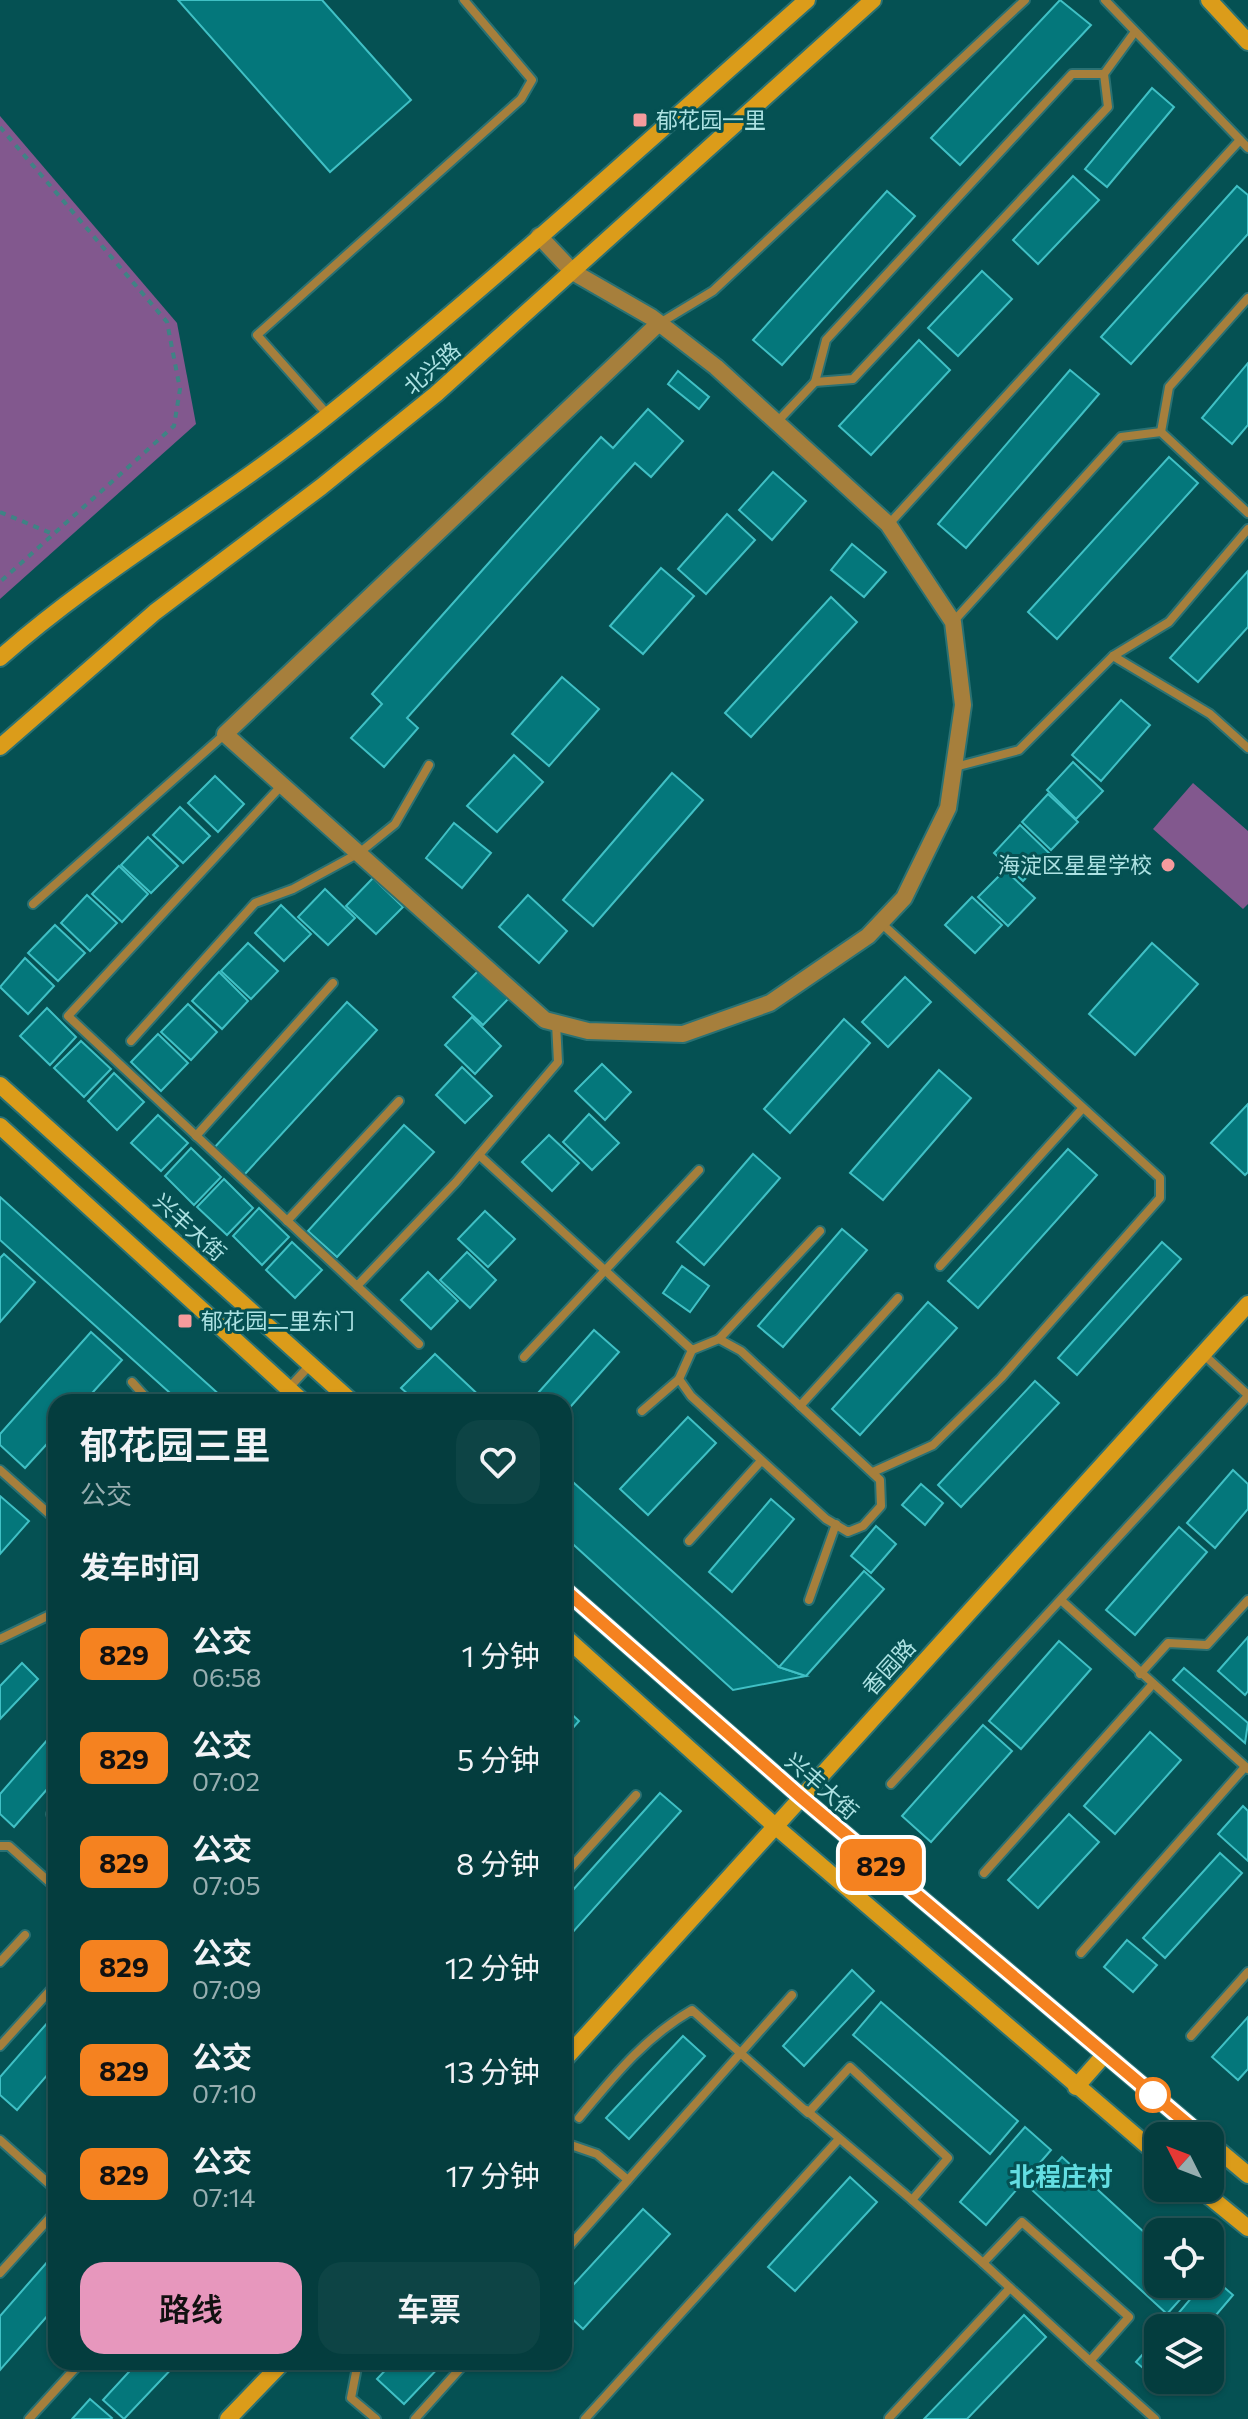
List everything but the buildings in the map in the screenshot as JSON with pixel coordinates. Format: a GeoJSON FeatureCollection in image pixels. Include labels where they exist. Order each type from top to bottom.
{"type":"FeatureCollection","features":[{"type":"Feature","properties":{"kind":"main road","name":"北兴路"},"geometry":{"type":"LineString","coordinates":[[0,658],[58,607],[329,415],[539,236],[807,0]]}},
{"type":"Feature","properties":{"kind":"main road","name":"北兴路"},"geometry":{"type":"LineString","coordinates":[[0,747],[155,612],[321,487],[436,394],[873,0]]}},
{"type":"Feature","properties":{"kind":"main road"},"geometry":{"type":"LineString","coordinates":[[1209,0],[1248,42]]}},
{"type":"Feature","properties":{"kind":"main road","name":"兴丰大街"},"geometry":{"type":"LineString","coordinates":[[0,1085],[343,1394]]}},
{"type":"Feature","properties":{"kind":"main road"},"geometry":{"type":"LineString","coordinates":[[0,1126],[294,1394]]}},
{"type":"Feature","properties":{"kind":"main road","name":"香园路"},"geometry":{"type":"LineString","coordinates":[[572,2051],[1248,1304]]}},
{"type":"Feature","properties":{"kind":"main road","name":"兴丰大街"},"geometry":{"type":"LineString","coordinates":[[572,1596],[801,1797],[1185,2122]]}},
{"type":"Feature","properties":{"kind":"main road"},"geometry":{"type":"LineString","coordinates":[[572,1643],[775,1826],[1144,2143]]}},
{"type":"Feature","properties":{"kind":"main road"},"geometry":{"type":"LineString","coordinates":[[1076,2087],[1105,2054]]}},
{"type":"Feature","properties":{"kind":"main road"},"geometry":{"type":"LineString","coordinates":[[1224,2155],[1248,2175]]}},
{"type":"Feature","properties":{"kind":"main road"},"geometry":{"type":"LineString","coordinates":[[1216,2202],[1248,2228]]}},
{"type":"Feature","properties":{"kind":"main road"},"geometry":{"type":"LineString","coordinates":[[228,2419],[275,2370]]}},
{"type":"Feature","properties":{"kind":"street"},"geometry":{"type":"LineString","coordinates":[[539,236],[573,272],[659,323],[716,367],[888,524],[953,622],[963,705],[948,808],[904,898],[868,936],[770,1003],[683,1034],[588,1031],[545,1020],[225,734],[659,323]]}},
{"type":"Feature","properties":{"kind":"lane"},"geometry":{"type":"LineString","coordinates":[[329,415],[257,335],[521,99],[532,80],[464,0]]}},
{"type":"Feature","properties":{"kind":"lane"},"geometry":{"type":"LineString","coordinates":[[659,323],[713,291],[1025,0]]}},
{"type":"Feature","properties":{"kind":"lane"},"geometry":{"type":"LineString","coordinates":[[1105,0],[1248,148]]}},
{"type":"Feature","properties":{"kind":"lane"},"geometry":{"type":"LineString","coordinates":[[815,382],[853,379],[1108,107],[1104,74],[1134,33]]}},
{"type":"Feature","properties":{"kind":"lane"},"geometry":{"type":"LineString","coordinates":[[777,422],[815,382],[826,340],[1072,74],[1104,74]]}},
{"type":"Feature","properties":{"kind":"lane"},"geometry":{"type":"LineString","coordinates":[[888,524],[1240,140]]}},
{"type":"Feature","properties":{"kind":"lane"},"geometry":{"type":"LineString","coordinates":[[1161,432],[1169,387],[1248,298]]}},
{"type":"Feature","properties":{"kind":"lane"},"geometry":{"type":"LineString","coordinates":[[1161,432],[1248,513]]}},
{"type":"Feature","properties":{"kind":"lane"},"geometry":{"type":"LineString","coordinates":[[953,622],[1121,437],[1161,432]]}},
{"type":"Feature","properties":{"kind":"lane"},"geometry":{"type":"LineString","coordinates":[[954,767],[1019,750],[1113,656],[1169,622],[1248,529]]}},
{"type":"Feature","properties":{"kind":"lane"},"geometry":{"type":"LineString","coordinates":[[1113,656],[1210,714],[1248,748]]}},
{"type":"Feature","properties":{"kind":"lane"},"geometry":{"type":"LineString","coordinates":[[33,904],[225,734]]}},
{"type":"Feature","properties":{"kind":"lane"},"geometry":{"type":"LineString","coordinates":[[131,1041],[255,903],[293,889],[359,853],[395,824],[429,765]]}},
{"type":"Feature","properties":{"kind":"lane"},"geometry":{"type":"LineString","coordinates":[[282,785],[68,1016],[419,1344]]}},
{"type":"Feature","properties":{"kind":"lane"},"geometry":{"type":"LineString","coordinates":[[873,1472],[933,1445],[1001,1378],[1160,1198],[1160,1178],[881,923]]}},
{"type":"Feature","properties":{"kind":"lane"},"geometry":{"type":"LineString","coordinates":[[196,1136],[333,983]]}},
{"type":"Feature","properties":{"kind":"lane"},"geometry":{"type":"LineString","coordinates":[[357,1286],[479,1155],[558,1062],[555,1023]]}},
{"type":"Feature","properties":{"kind":"lane"},"geometry":{"type":"LineString","coordinates":[[287,1221],[399,1101]]}},
{"type":"Feature","properties":{"kind":"lane"},"geometry":{"type":"LineString","coordinates":[[940,1266],[1082,1109]]}},
{"type":"Feature","properties":{"kind":"lane"},"geometry":{"type":"LineString","coordinates":[[479,1155],[692,1350]]}},
{"type":"Feature","properties":{"kind":"lane"},"geometry":{"type":"LineString","coordinates":[[524,1357],[699,1170]]}},
{"type":"Feature","properties":{"kind":"lane"},"geometry":{"type":"LineString","coordinates":[[642,1411],[679,1379],[692,1350],[719,1339],[820,1231]]}},
{"type":"Feature","properties":{"kind":"lane"},"geometry":{"type":"LineString","coordinates":[[800,1406],[898,1298]]}},
{"type":"Feature","properties":{"kind":"lane"},"geometry":{"type":"LineString","coordinates":[[679,1379],[691,1396],[761,1461],[836,1524],[848,1532],[863,1526],[881,1506],[880,1480],[741,1351],[719,1339]]}},
{"type":"Feature","properties":{"kind":"lane"},"geometry":{"type":"LineString","coordinates":[[891,1784],[1248,1396],[1203,1354]]}},
{"type":"Feature","properties":{"kind":"lane"},"geometry":{"type":"LineString","coordinates":[[283,1394],[310,1365]]}},
{"type":"Feature","properties":{"kind":"lane"},"geometry":{"type":"LineString","coordinates":[[132,1382],[143,1394]]}},
{"type":"Feature","properties":{"kind":"lane"},"geometry":{"type":"LineString","coordinates":[[689,1541],[761,1461]]}},
{"type":"Feature","properties":{"kind":"lane"},"geometry":{"type":"LineString","coordinates":[[0,1470],[48,1512]]}},
{"type":"Feature","properties":{"kind":"lane"},"geometry":{"type":"LineString","coordinates":[[809,1600],[836,1524]]}},
{"type":"Feature","properties":{"kind":"lane"},"geometry":{"type":"LineString","coordinates":[[1140,1674],[1168,1643],[1207,1645],[1248,1600]]}},
{"type":"Feature","properties":{"kind":"lane"},"geometry":{"type":"LineString","coordinates":[[1062,1601],[1247,1768],[1081,1953]]}},
{"type":"Feature","properties":{"kind":"lane"},"geometry":{"type":"LineString","coordinates":[[0,1639],[48,1616]]}},
{"type":"Feature","properties":{"kind":"lane"},"geometry":{"type":"LineString","coordinates":[[984,1873],[1152,1685]]}},
{"type":"Feature","properties":{"kind":"lane"},"geometry":{"type":"LineString","coordinates":[[572,1866],[636,1795]]}},
{"type":"Feature","properties":{"kind":"lane"},"geometry":{"type":"LineString","coordinates":[[0,1846],[9,1846],[48,1881]]}},
{"type":"Feature","properties":{"kind":"lane"},"geometry":{"type":"LineString","coordinates":[[0,1962],[25,1935]]}},
{"type":"Feature","properties":{"kind":"lane"},"geometry":{"type":"LineString","coordinates":[[1191,2036],[1248,1972]]}},
{"type":"Feature","properties":{"kind":"lane"},"geometry":{"type":"LineString","coordinates":[[0,2046],[48,1993]]}},
{"type":"Feature","properties":{"kind":"lane"},"geometry":{"type":"LineString","coordinates":[[572,2243],[792,1995]]}},
{"type":"Feature","properties":{"kind":"lane"},"geometry":{"type":"LineString","coordinates":[[579,2118],[627,2060],[661,2028],[692,2010],[912,2200],[1155,2419]]}},
{"type":"Feature","properties":{"kind":"lane"},"geometry":{"type":"LineString","coordinates":[[805,2110],[808,2113],[850,2067],[948,2158],[912,2200]]}},
{"type":"Feature","properties":{"kind":"lane"},"geometry":{"type":"LineString","coordinates":[[585,2419],[839,2139]]}},
{"type":"Feature","properties":{"kind":"lane"},"geometry":{"type":"LineString","coordinates":[[0,2140],[48,2183]]}},
{"type":"Feature","properties":{"kind":"lane"},"geometry":{"type":"LineString","coordinates":[[572,2148],[597,2154],[628,2180]]}},
{"type":"Feature","properties":{"kind":"lane"},"geometry":{"type":"LineString","coordinates":[[0,2273],[48,2220]]}},
{"type":"Feature","properties":{"kind":"lane"},"geometry":{"type":"LineString","coordinates":[[983,2263],[1022,2222],[1129,2317],[1090,2361]]}},
{"type":"Feature","properties":{"kind":"lane"},"geometry":{"type":"LineString","coordinates":[[889,2418],[1010,2288]]}},
{"type":"Feature","properties":{"kind":"lane"},"geometry":{"type":"LineString","coordinates":[[29,2419],[74,2370]]}},
{"type":"Feature","properties":{"kind":"lane"},"geometry":{"type":"LineString","coordinates":[[356,2370],[351,2398],[376,2419]]}},
{"type":"Feature","properties":{"kind":"lane"},"geometry":{"type":"LineString","coordinates":[[415,2419],[459,2370]]}},
{"type":"Feature","properties":{"kind":"path"},"geometry":{"type":"LineString","coordinates":[[0,127],[167,322],[180,389],[174,426],[0,582]]}},
{"type":"Feature","properties":{"kind":"path"},"geometry":{"type":"LineString","coordinates":[[0,512],[54,534]]}},
{"type":"Feature","properties":{"kind":"shaded area"},"geometry":{"type":"Polygon","coordinates":[[[0,116],[177,323],[196,424],[0,599],[0,116]]]}},
{"type":"Feature","properties":{"kind":"shaded area"},"geometry":{"type":"Polygon","coordinates":[[[1193,783],[1248,831],[1248,904],[1243,909],[1153,829],[1193,783]]]}},
{"type":"Feature","properties":{"kind":"bus line","name":"829"},"geometry":{"type":"LineString","coordinates":[[572,1596],[801,1797],[1185,2122]]}},
{"type":"Feature","properties":{"kind":"place","name":"郁花园一里"},"geometry":{"type":"Point","coordinates":[640,120]}},
{"type":"Feature","properties":{"kind":"place","name":"海淀区星星学校"},"geometry":{"type":"Point","coordinates":[1168,865]}},
{"type":"Feature","properties":{"kind":"place","name":"郁花园二里东门"},"geometry":{"type":"Point","coordinates":[185,1321]}},
{"type":"Feature","properties":{"kind":"district","name":"北程庄村"},"geometry":{"type":"Point","coordinates":[1061,2177]}}]}
